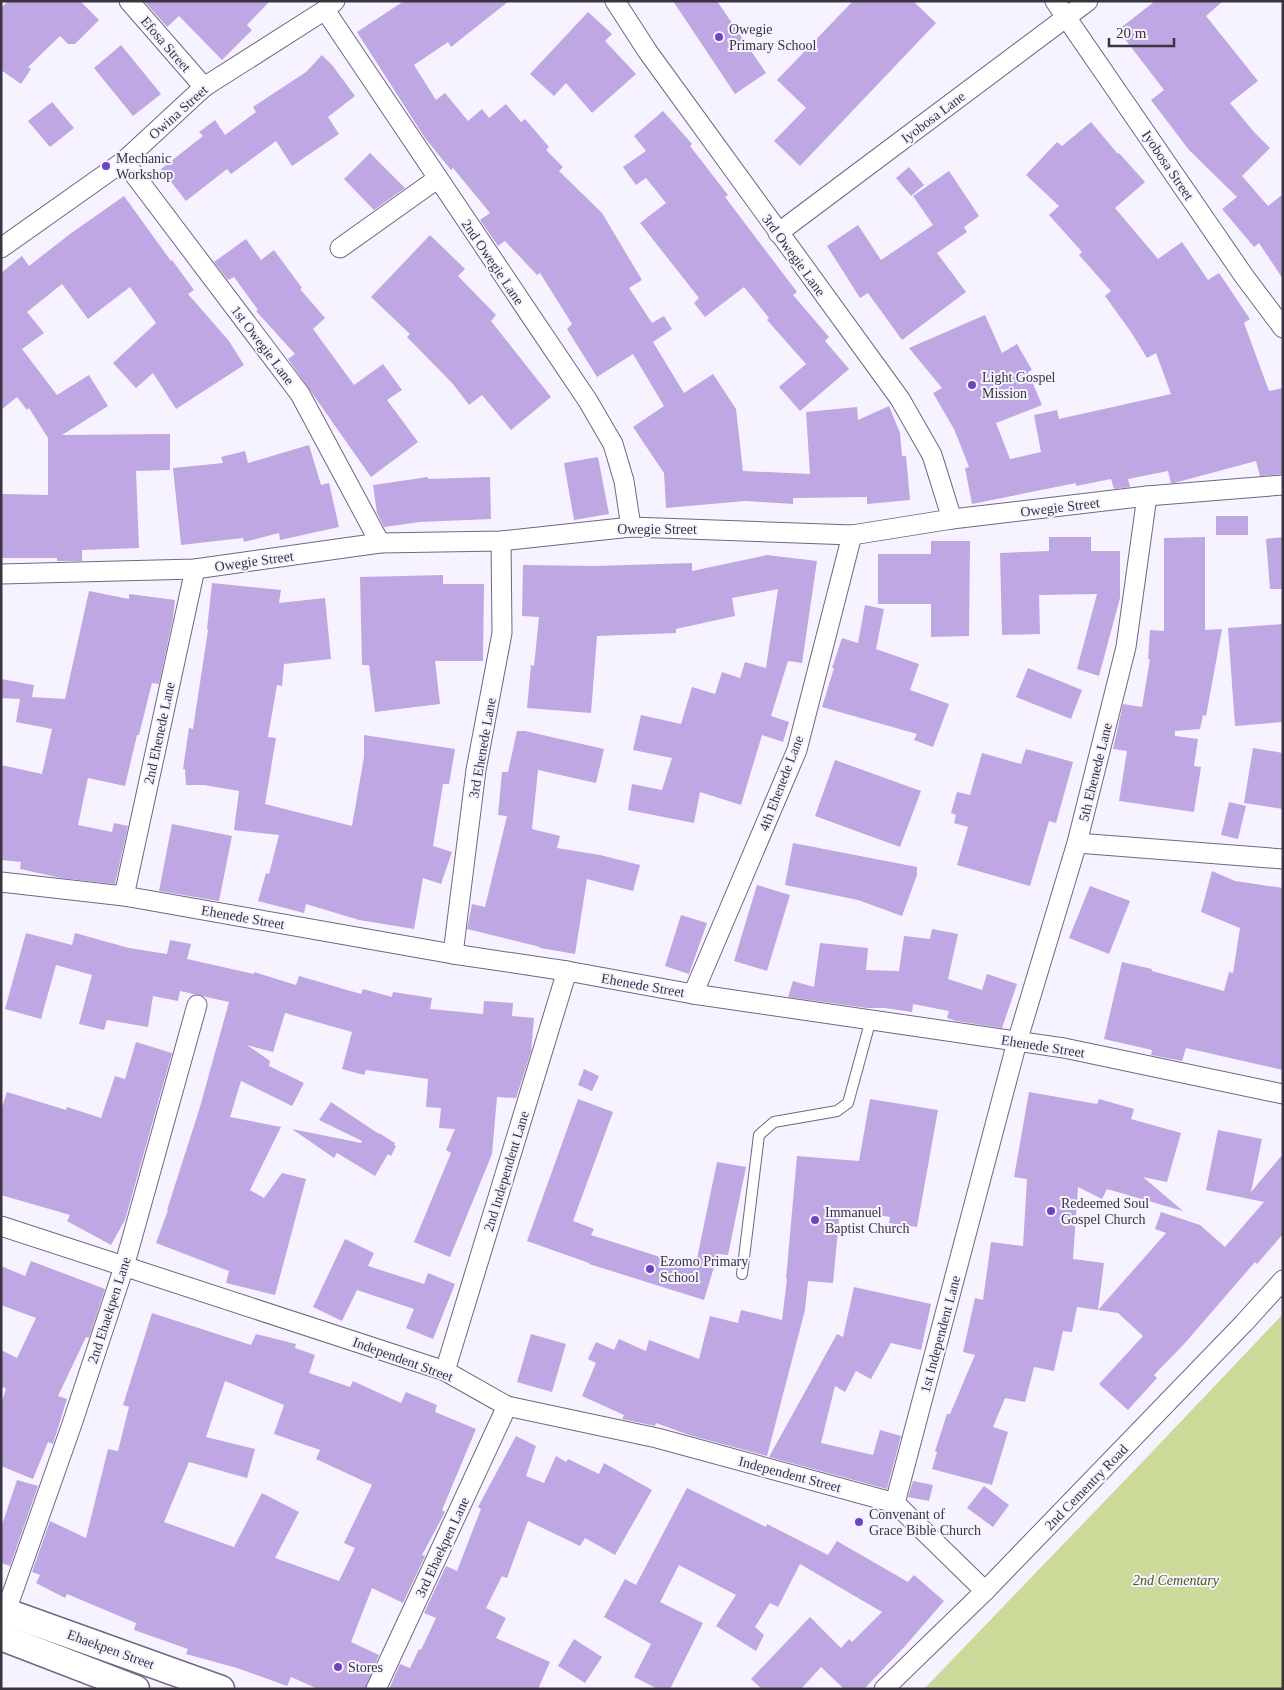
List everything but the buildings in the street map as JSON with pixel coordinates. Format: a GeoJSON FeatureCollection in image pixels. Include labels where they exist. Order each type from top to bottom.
{"type":"FeatureCollection","features":[{"type":"Feature","properties":{"kind":"street","name":"Efosa Street"},"geometry":{"type":"LineString","coordinates":[[128,1],[204,87]]}},
{"type":"Feature","properties":{"kind":"street","name":"3rd Owegie Lane"},"geometry":{"type":"LineString","coordinates":[[614,1],[648,52],[900,399],[932,455],[952,519]]}},
{"type":"Feature","properties":{"kind":"street","name":"Iyobosa Street"},"geometry":{"type":"LineString","coordinates":[[1054,1],[1244,276],[1283,328]]}},
{"type":"Feature","properties":{"kind":"street","name":"Iyobosa Lane"},"geometry":{"type":"LineString","coordinates":[[778,232],[1088,1]]}},
{"type":"Feature","properties":{"kind":"street","name":"Owina Street"},"geometry":{"type":"LineString","coordinates":[[1,248],[124,161],[204,87],[330,6]]}},
{"type":"Feature","properties":{"kind":"street","name":"2nd Owegie Lane"},"geometry":{"type":"LineString","coordinates":[[330,6],[437,179],[588,402],[613,444],[624,481],[631,527]]}},
{"type":"Feature","properties":{"kind":"street","name":"1st Owegie Lane"},"geometry":{"type":"LineString","coordinates":[[124,161],[300,394],[380,543]]}},
{"type":"Feature","properties":{"kind":"street"},"geometry":{"type":"LineString","coordinates":[[340,248],[437,179]]}},
{"type":"Feature","properties":{"kind":"street","name":"Owegie Street"},"geometry":{"type":"LineString","coordinates":[[1,574],[195,569],[380,543],[501,541],[631,527],[852,535],[952,519],[1147,496],[1283,485]]}},
{"type":"Feature","properties":{"kind":"street","name":"5th Ehenede Lane"},"geometry":{"type":"LineString","coordinates":[[1017,1042],[1077,843],[1126,647],[1147,496]]}},
{"type":"Feature","properties":{"kind":"street","name":"4th Ehenede Lane"},"geometry":{"type":"LineString","coordinates":[[693,994],[797,750],[852,535]]}},
{"type":"Feature","properties":{"kind":"street","name":"3rd Ehenede Lane"},"geometry":{"type":"LineString","coordinates":[[453,954],[476,770],[502,633],[501,541]]}},
{"type":"Feature","properties":{"kind":"street","name":"2nd Ehenede Lane"},"geometry":{"type":"LineString","coordinates":[[124,896],[195,569]]}},
{"type":"Feature","properties":{"kind":"street"},"geometry":{"type":"LineString","coordinates":[[1077,843],[1283,859]]}},
{"type":"Feature","properties":{"kind":"street","name":"Ehenede Street"},"geometry":{"type":"LineString","coordinates":[[1,882],[124,896],[693,994],[1064,1048],[1283,1094]]}},
{"type":"Feature","properties":{"kind":"street","name":"2nd Independent Lane"},"geometry":{"type":"LineString","coordinates":[[445,1371],[567,971]]}},
{"type":"Feature","properties":{"kind":"street","name":"2nd Ehaekpen Lane"},"geometry":{"type":"LineString","coordinates":[[4,1610],[72,1424],[124,1267],[198,1005]]}},
{"type":"Feature","properties":{"kind":"street","name":"1st Independent Lane"},"geometry":{"type":"LineString","coordinates":[[895,1503],[1017,1042]]}},
{"type":"Feature","properties":{"kind":"street","name":"Independent Street"},"geometry":{"type":"LineString","coordinates":[[1,1226],[445,1371],[507,1406],[657,1438],[895,1503]]}},
{"type":"Feature","properties":{"kind":"street","name":"2nd Cementry Road"},"geometry":{"type":"LineString","coordinates":[[884,1689],[985,1591],[1244,1323],[1283,1280]]}},
{"type":"Feature","properties":{"kind":"street","name":"3rd Ehaekpen Lane"},"geometry":{"type":"LineString","coordinates":[[376,1689],[507,1406]]}},
{"type":"Feature","properties":{"kind":"street"},"geometry":{"type":"LineString","coordinates":[[895,1503],[985,1591]]}},
{"type":"Feature","properties":{"kind":"street","name":"Ehaekpen Street"},"geometry":{"type":"LineString","coordinates":[[4,1610],[221,1689]]}},
{"type":"Feature","properties":{"kind":"street","name":"Ehaekpen Street"},"geometry":{"type":"LineString","coordinates":[[1,1637],[136,1689]]}},
{"type":"Feature","properties":{"kind":"lane"},"geometry":{"type":"LineString","coordinates":[[742,1274],[759,1135],[774,1122],[837,1111],[848,1102],[871,1019]]}},
{"type":"Feature","properties":{"kind":"green space","name":"2nd Cementary"},"geometry":{"type":"Polygon","coordinates":[[[1283,1314],[1283,1689],[924,1689],[1151,1453],[1283,1314]]]}},
{"type":"Feature","properties":{"kind":"place","name":"Owegie Primary School"},"geometry":{"type":"Point","coordinates":[719,37]}},
{"type":"Feature","properties":{"kind":"place","name":"Mechanic Workshop"},"geometry":{"type":"Point","coordinates":[106,166]}},
{"type":"Feature","properties":{"kind":"place","name":"Light Gospel Mission"},"geometry":{"type":"Point","coordinates":[972,385]}},
{"type":"Feature","properties":{"kind":"place","name":"Redeemed Soul Gospel Church"},"geometry":{"type":"Point","coordinates":[1051,1211]}},
{"type":"Feature","properties":{"kind":"place","name":"Immanuel Baptist Church"},"geometry":{"type":"Point","coordinates":[815,1220]}},
{"type":"Feature","properties":{"kind":"place","name":"Ezomo Primary School"},"geometry":{"type":"Point","coordinates":[650,1269]}},
{"type":"Feature","properties":{"kind":"place","name":"Convenant of Grace Bible Church"},"geometry":{"type":"Point","coordinates":[859,1522]}},
{"type":"Feature","properties":{"kind":"place","name":"Stores"},"geometry":{"type":"Point","coordinates":[338,1667]}}]}
